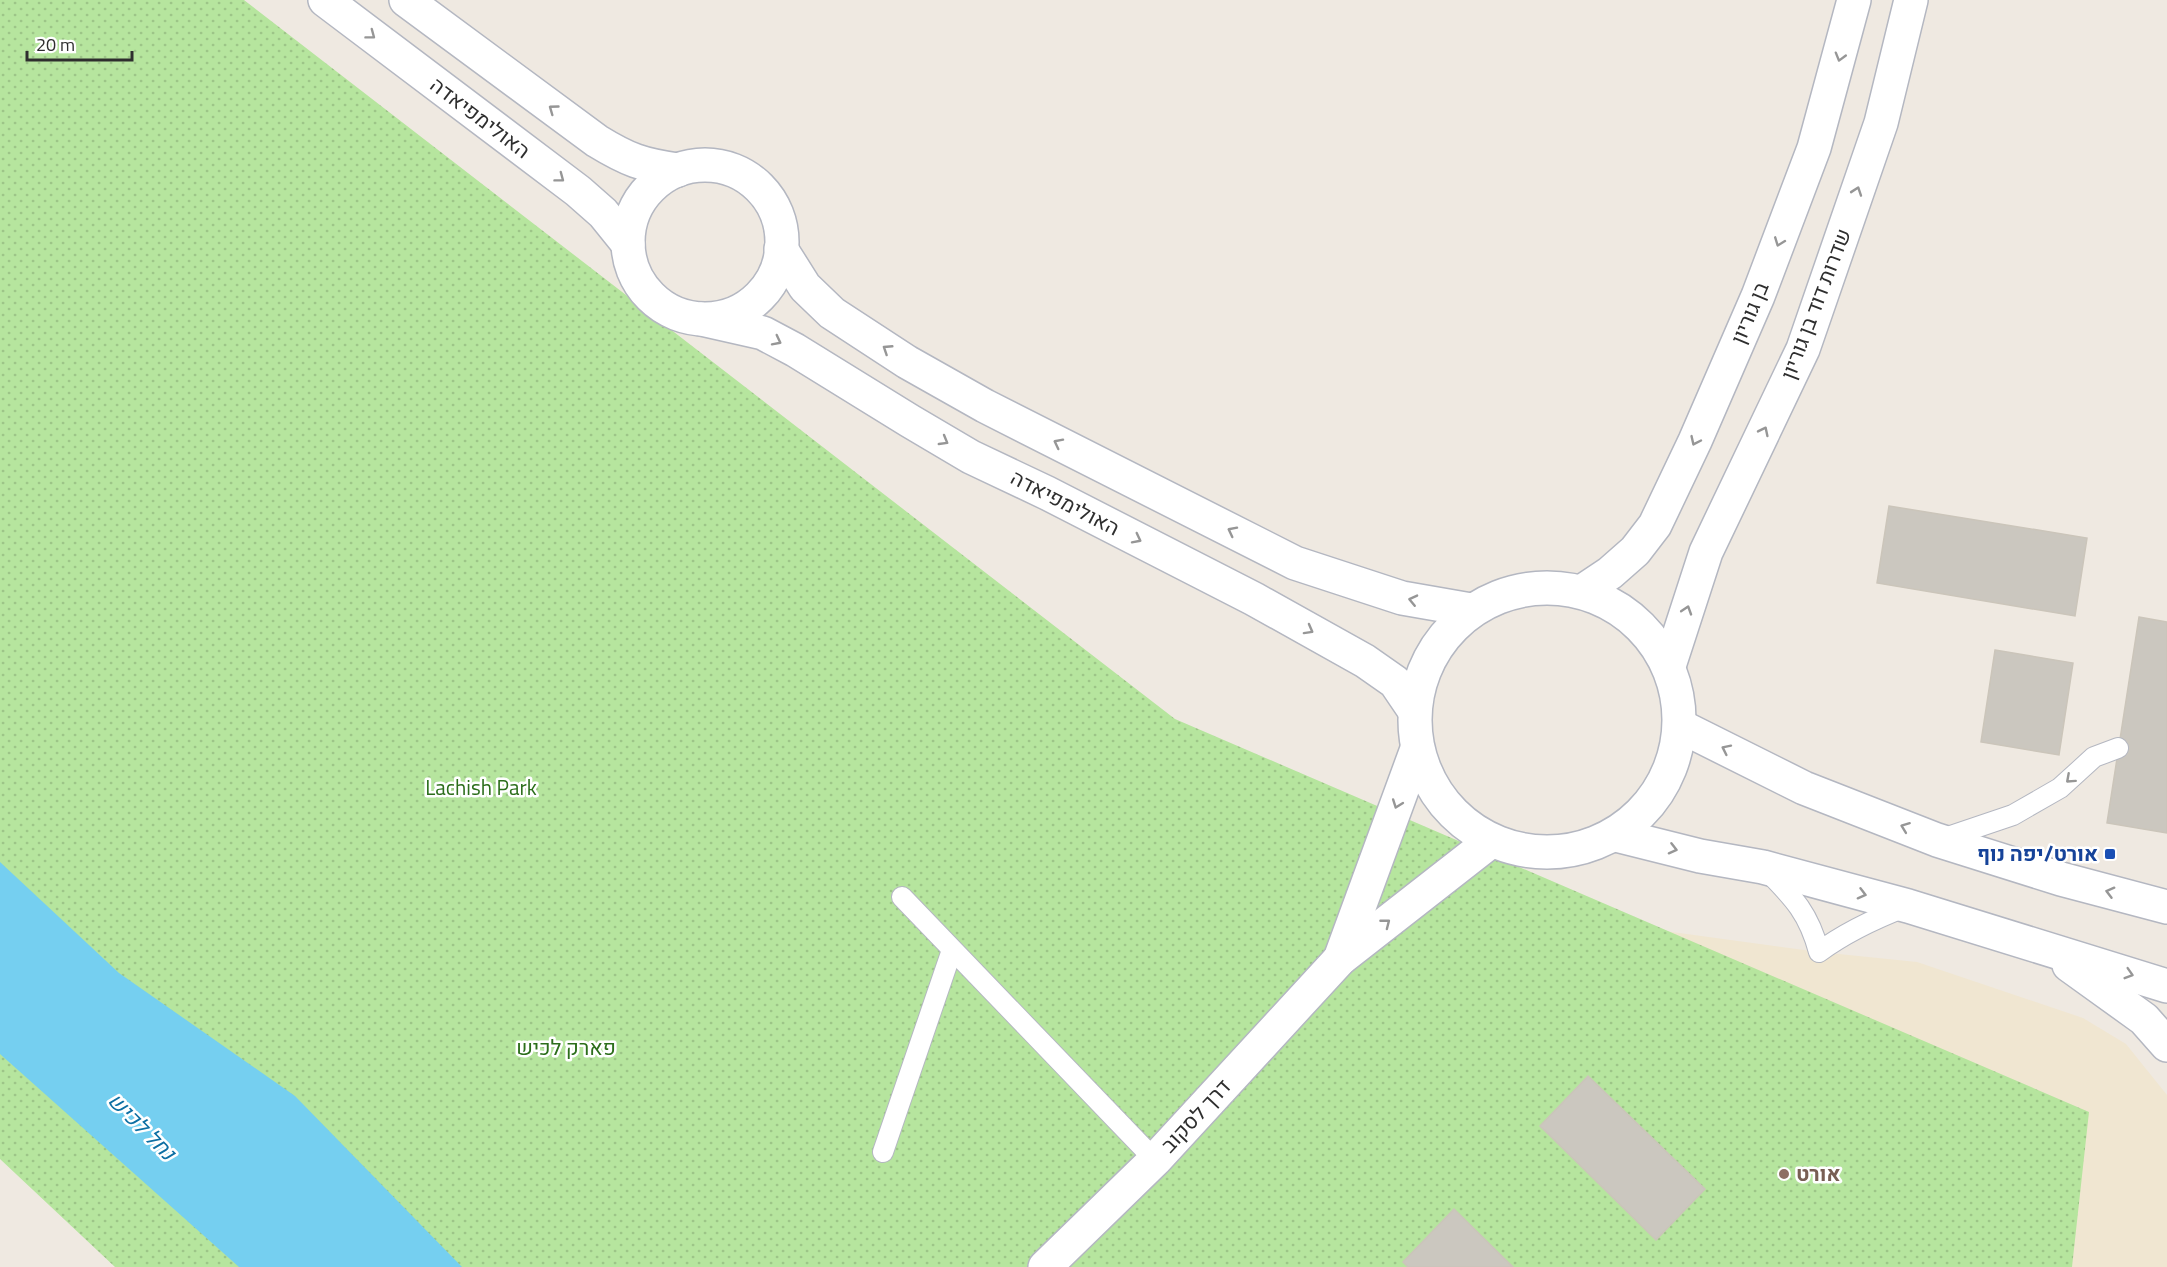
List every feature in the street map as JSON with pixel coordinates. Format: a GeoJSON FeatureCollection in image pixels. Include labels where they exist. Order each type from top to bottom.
{"type":"FeatureCollection","features":[{"type":"Feature","properties":{"kind":"street","name":"האולימפיאדה"},"geometry":{"type":"LineString","coordinates":[[325,0],[578,191],[603,213],[628,244]]}},
{"type":"Feature","properties":{"kind":"street"},"geometry":{"type":"LineString","coordinates":[[406,0],[597,141],[621,156],[646,166],[678,170]]}},
{"type":"Feature","properties":{"kind":"street","name":"בן גוריון"},"geometry":{"type":"LineString","coordinates":[[1583,591],[1610,573],[1635,551],[1655,525],[1695,441],[1758,296],[1814,148],[1854,0]]}},
{"type":"Feature","properties":{"kind":"street","name":"שדרות דוד בן גוריון"},"geometry":{"type":"LineString","coordinates":[[1669,666],[1706,552],[1803,349],[1881,123],[1911,0]]}},
{"type":"Feature","properties":{"kind":"street"},"geometry":{"type":"LineString","coordinates":[[701,165],[738,172],[762,190],[773,208],[780,228],[782,249],[776,275],[764,292],[746,308],[724,318],[701,319],[678,315],[658,304],[642,287],[631,264],[628,244],[637,207],[647,191],[678,170],[701,165]]}},
{"type":"Feature","properties":{"kind":"street"},"geometry":{"type":"LineString","coordinates":[[782,249],[805,286],[832,314],[907,362],[985,406],[1295,563],[1402,598],[1471,610]]}},
{"type":"Feature","properties":{"kind":"street","name":"האולימפיאדה"},"geometry":{"type":"LineString","coordinates":[[701,319],[763,333],[971,457],[1047,493],[1254,599],[1388,676],[1395,682],[1414,710]]}},
{"type":"Feature","properties":{"kind":"street"},"geometry":{"type":"LineString","coordinates":[[1544,587],[1583,591],[1618,608],[1648,633],[1669,666],[1678,695],[1680,726],[1671,769],[1666,778],[1649,806],[1616,835],[1576,850],[1532,853],[1491,841],[1457,818],[1432,786],[1417,749],[1414,710],[1423,671],[1432,654],[1442,637],[1471,610],[1506,593],[1544,587]]}},
{"type":"Feature","properties":{"kind":"street"},"geometry":{"type":"LineString","coordinates":[[1680,726],[1804,788],[1937,840],[2061,879],[2167,907]]}},
{"type":"Feature","properties":{"kind":"street","name":"דרך לסקוב"},"geometry":{"type":"LineString","coordinates":[[1340,959],[1417,749]]}},
{"type":"Feature","properties":{"kind":"street"},"geometry":{"type":"LineString","coordinates":[[1616,835],[1700,856],[1763,867],[1908,906],[2167,986]]}},
{"type":"Feature","properties":{"kind":"street","name":"דרך לסקוב"},"geometry":{"type":"LineString","coordinates":[[1045,1267],[1155,1160],[1340,959],[1491,841]]}},
{"type":"Feature","properties":{"kind":"street"},"geometry":{"type":"LineString","coordinates":[[2048,950],[2144,1019],[2167,1045]]}},
{"type":"Feature","properties":{"kind":"lane"},"geometry":{"type":"LineString","coordinates":[[1937,840],[2013,815],[2060,788],[2094,757],[2118,748]]}},
{"type":"Feature","properties":{"kind":"lane"},"geometry":{"type":"LineString","coordinates":[[1763,867],[1797,901],[1814,933],[1819,952],[1844,934],[1871,920],[1908,906]]}},
{"type":"Feature","properties":{"kind":"lane"},"geometry":{"type":"LineString","coordinates":[[902,897],[1155,1160]]}},
{"type":"Feature","properties":{"kind":"lane"},"geometry":{"type":"LineString","coordinates":[[883,1152],[952,950]]}},
{"type":"Feature","properties":{"kind":"shaded area","name":"אורט"},"geometry":{"type":"Polygon","coordinates":[[[1628,926],[1819,952],[1917,962],[2083,1018],[2126,1044],[2167,1095],[2167,1267],[1315,1267],[1628,926]]]}},
{"type":"Feature","properties":{"kind":"green space","name":"Lachish Park"},"geometry":{"type":"Polygon","coordinates":[[[0,0],[244,0],[1175,719],[2089,1112],[2072,1267],[115,1267],[0,1159],[0,0]]]}},
{"type":"Feature","properties":{"kind":"water","name":"נחל לכיש"},"geometry":{"type":"Polygon","coordinates":[[[0,862],[119,973],[295,1096],[462,1267],[239,1267],[0,1054],[0,862]]]}},
{"type":"Feature","properties":{"kind":"building"},"geometry":{"type":"Polygon","coordinates":[[[1889,506],[2087,538],[2075,616],[1877,583],[1889,506]]]}},
{"type":"Feature","properties":{"kind":"building"},"geometry":{"type":"Polygon","coordinates":[[[2139,617],[2167,622],[2167,833],[2107,823],[2139,617]]]}},
{"type":"Feature","properties":{"kind":"building"},"geometry":{"type":"Polygon","coordinates":[[[1995,650],[2073,663],[2059,755],[1981,742],[1995,650]]]}},
{"type":"Feature","properties":{"kind":"building"},"geometry":{"type":"Polygon","coordinates":[[[1588,1076],[1705,1189],[1656,1240],[1540,1126],[1588,1076]]]}},
{"type":"Feature","properties":{"kind":"building"},"geometry":{"type":"Polygon","coordinates":[[[1454,1209],[1513,1267],[1408,1267],[1403,1262],[1454,1209]]]}},
{"type":"Feature","properties":{"kind":"place","name":"אורט/יפה נוף"},"geometry":{"type":"Point","coordinates":[2110,854]}},
{"type":"Feature","properties":{"kind":"place","name":"אורט"},"geometry":{"type":"Point","coordinates":[1784,1174]}},
{"type":"Feature","properties":{"kind":"park label","name":"פארק לכיש"},"geometry":{"type":"Point","coordinates":[566,1048]}}]}
